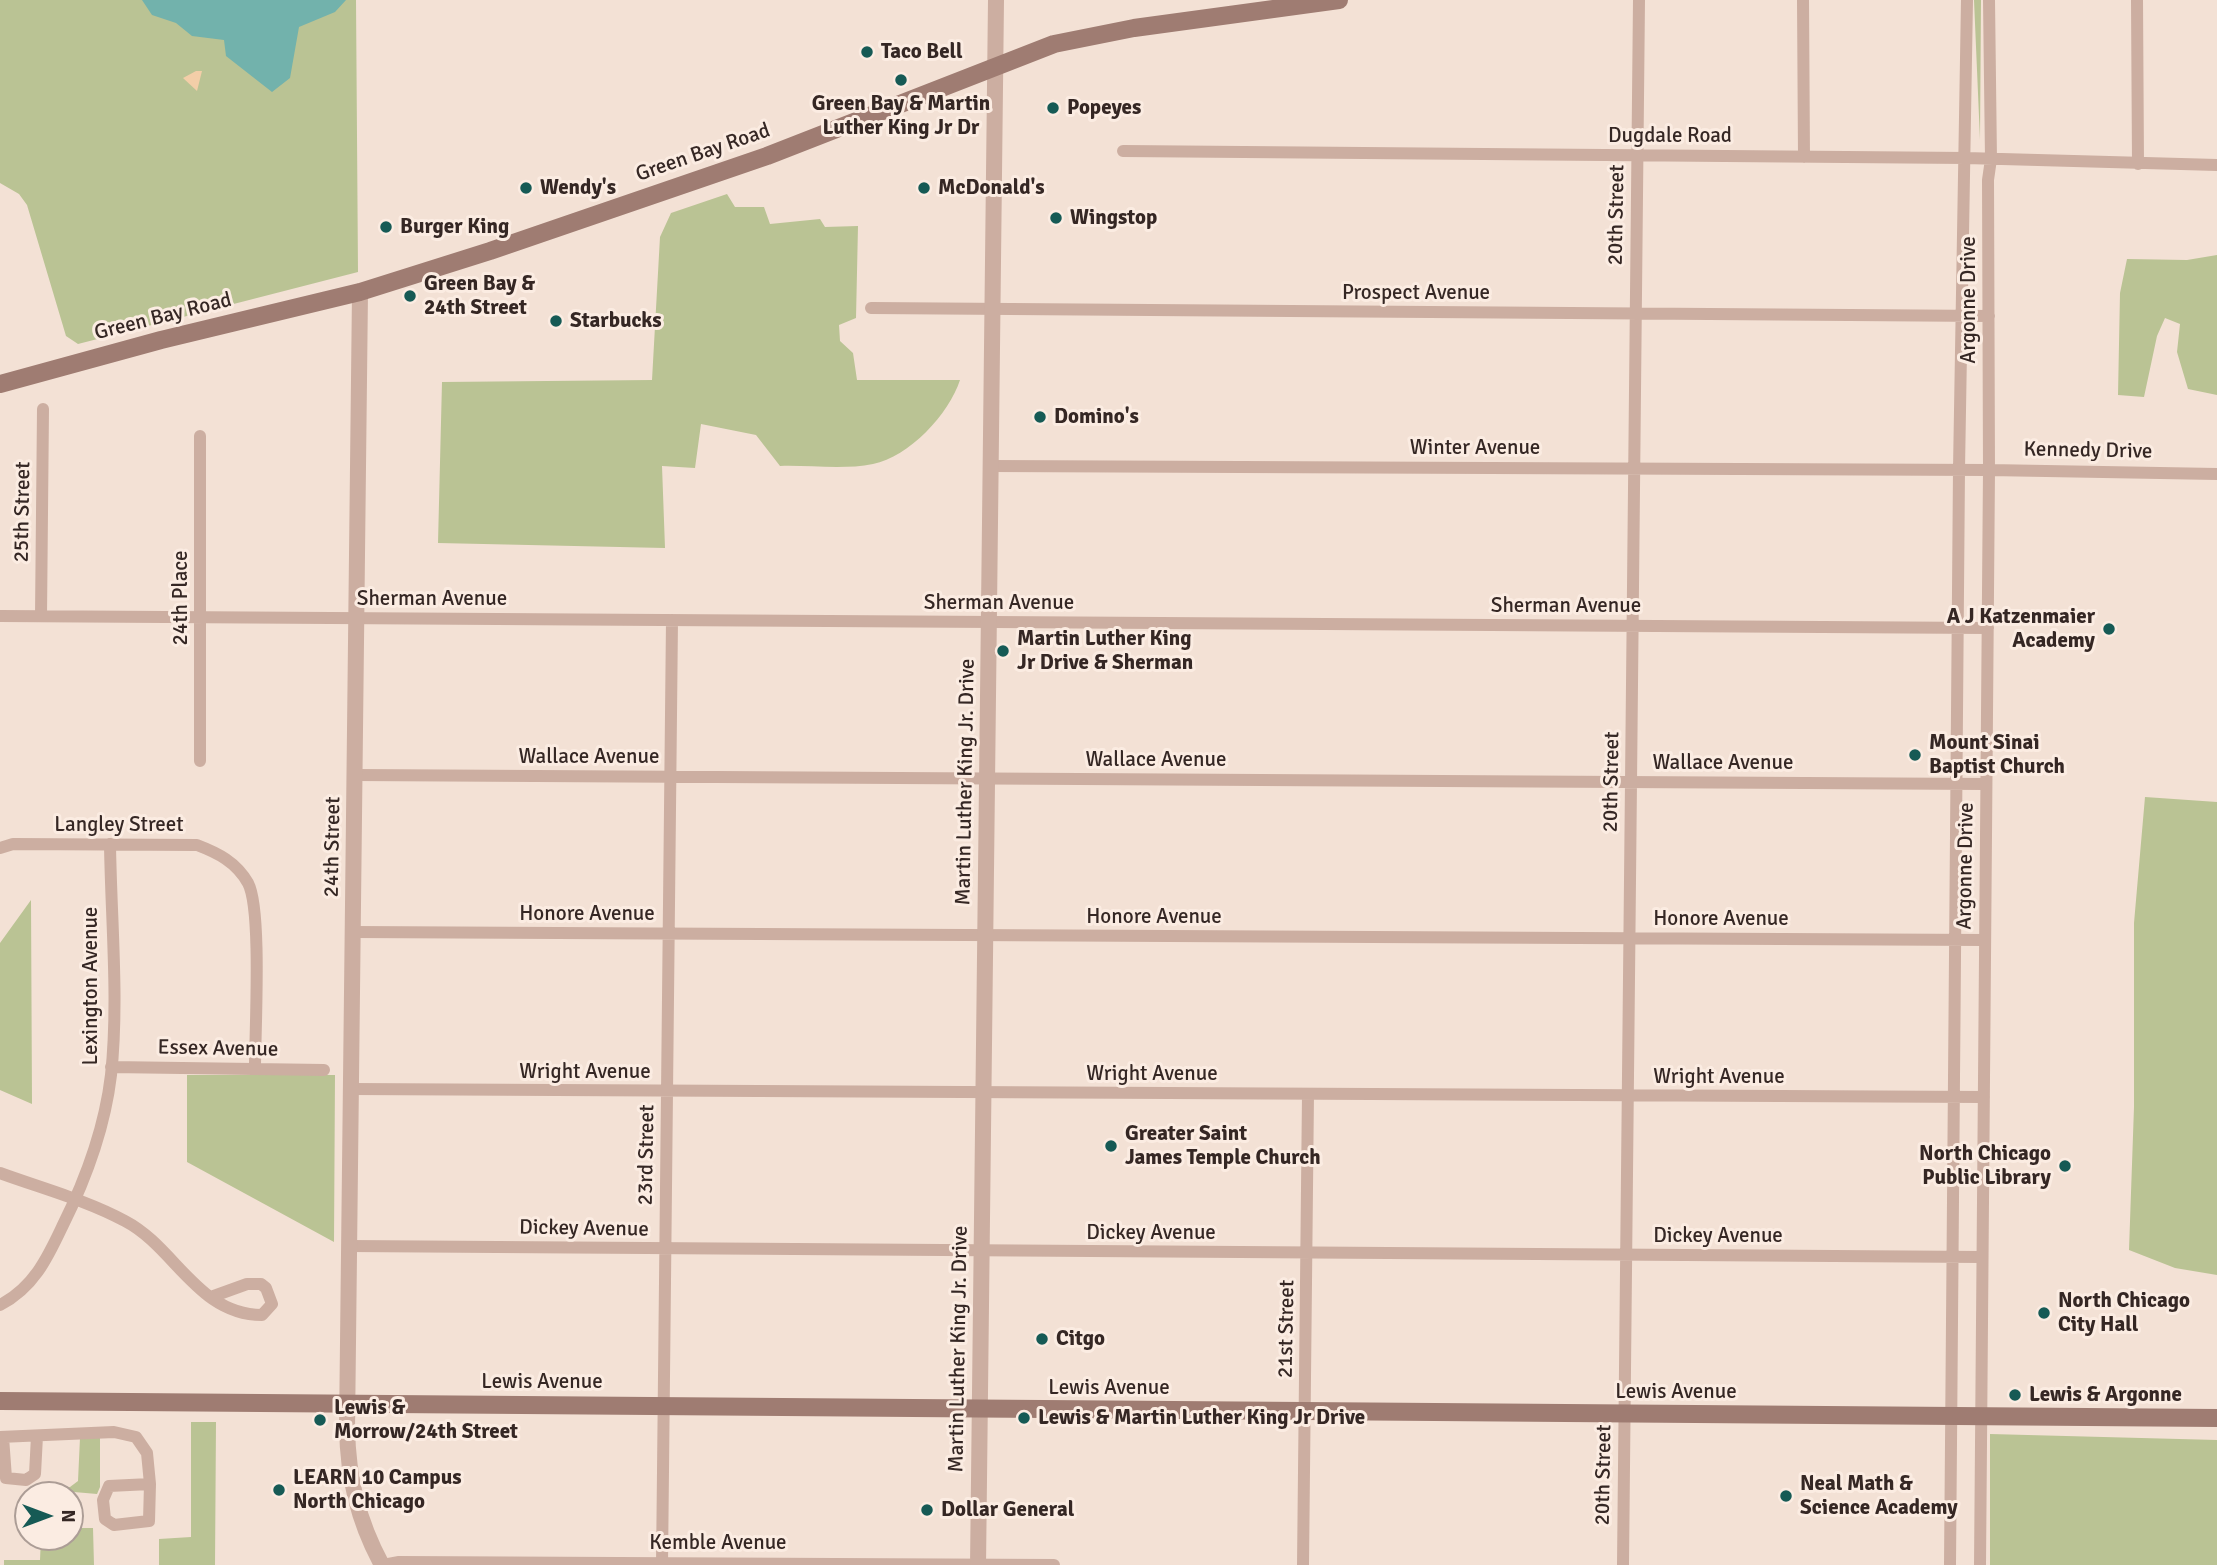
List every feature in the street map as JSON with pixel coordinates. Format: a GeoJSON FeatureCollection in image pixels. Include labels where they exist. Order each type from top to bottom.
{"type":"FeatureCollection","features":[{"type":"Feature","properties":{"kind":"main road","name":"Green Bay Road"},"geometry":{"type":"LineString","coordinates":[[0,384],[161,340],[360,292],[767,156],[1054,44],[1115,31],[1339,0]]}},
{"type":"Feature","properties":{"kind":"main road","name":"Lewis Avenue"},"geometry":{"type":"LineString","coordinates":[[0,1401],[2217,1418]]}},
{"type":"Feature","properties":{"kind":"street","name":"Martin Luther King Jr. Drive"},"geometry":{"type":"LineString","coordinates":[[978,1565],[996,0]]}},
{"type":"Feature","properties":{"kind":"street","name":"20th Street"},"geometry":{"type":"LineString","coordinates":[[1623,1565],[1639,0]]}},
{"type":"Feature","properties":{"kind":"street"},"geometry":{"type":"LineString","coordinates":[[1803,0],[1804,157]]}},
{"type":"Feature","properties":{"kind":"street","name":"Argonne Drive"},"geometry":{"type":"LineString","coordinates":[[1950,1565],[1959,470],[1967,0]]}},
{"type":"Feature","properties":{"kind":"street","name":"Argonne Drive"},"geometry":{"type":"LineString","coordinates":[[1980,1565],[1989,470],[1988,180],[1991,159],[1989,0]]}},
{"type":"Feature","properties":{"kind":"street"},"geometry":{"type":"LineString","coordinates":[[2137,0],[2138,164]]}},
{"type":"Feature","properties":{"kind":"street","name":"Dugdale Road"},"geometry":{"type":"LineString","coordinates":[[1123,151],[1966,158],[2217,165]]}},
{"type":"Feature","properties":{"kind":"street","name":"24th Street"},"geometry":{"type":"LineString","coordinates":[[360,292],[347,1403],[351,1484],[360,1516],[382,1565]]}},
{"type":"Feature","properties":{"kind":"street","name":"Prospect Avenue"},"geometry":{"type":"LineString","coordinates":[[871,309],[1989,316]]}},
{"type":"Feature","properties":{"kind":"street","name":"25th Street"},"geometry":{"type":"LineString","coordinates":[[41,616],[43,410]]}},
{"type":"Feature","properties":{"kind":"street","name":"24th Place"},"geometry":{"type":"LineString","coordinates":[[200,436],[200,761]]}},
{"type":"Feature","properties":{"kind":"street","name":"Winter Avenue"},"geometry":{"type":"LineString","coordinates":[[990,466],[1959,470]]}},
{"type":"Feature","properties":{"kind":"street","name":"Kennedy Drive"},"geometry":{"type":"LineString","coordinates":[[1959,470],[2217,474]]}},
{"type":"Feature","properties":{"kind":"street","name":"Sherman Avenue"},"geometry":{"type":"LineString","coordinates":[[0,616],[200,615],[1988,628]]}},
{"type":"Feature","properties":{"kind":"street","name":"23rd Street"},"geometry":{"type":"LineString","coordinates":[[662,1563],[672,620]]}},
{"type":"Feature","properties":{"kind":"street","name":"Wallace Avenue"},"geometry":{"type":"LineString","coordinates":[[355,775],[1986,784]]}},
{"type":"Feature","properties":{"kind":"street","name":"Langley Street"},"geometry":{"type":"LineString","coordinates":[[0,848],[13,844],[197,845],[217,852],[237,866],[249,885],[255,914],[255,1068]]}},
{"type":"Feature","properties":{"kind":"street","name":"Lexington Avenue"},"geometry":{"type":"LineString","coordinates":[[0,1305],[31,1282],[45,1263],[75,1201],[103,1114],[111,1067],[110,844]]}},
{"type":"Feature","properties":{"kind":"street","name":"Honore Avenue"},"geometry":{"type":"LineString","coordinates":[[353,932],[1985,940]]}},
{"type":"Feature","properties":{"kind":"street","name":"Essex Avenue"},"geometry":{"type":"LineString","coordinates":[[111,1067],[324,1070]]}},
{"type":"Feature","properties":{"kind":"street","name":"Wright Avenue"},"geometry":{"type":"LineString","coordinates":[[351,1089],[1984,1097]]}},
{"type":"Feature","properties":{"kind":"street","name":"21st Street"},"geometry":{"type":"LineString","coordinates":[[1303,1565],[1308,1094]]}},
{"type":"Feature","properties":{"kind":"street"},"geometry":{"type":"LineString","coordinates":[[0,1173],[75,1201],[136,1228],[154,1242],[189,1282],[211,1297]]}},
{"type":"Feature","properties":{"kind":"street","name":"Dickey Avenue"},"geometry":{"type":"LineString","coordinates":[[349,1246],[1982,1257]]}},
{"type":"Feature","properties":{"kind":"street"},"geometry":{"type":"LineString","coordinates":[[37,1436],[35,1474],[26,1480],[6,1478],[2,1437],[95,1433],[125,1434],[143,1443],[148,1453],[150,1484],[149,1521],[114,1525],[105,1519],[103,1500],[108,1486],[150,1484]]}},
{"type":"Feature","properties":{"kind":"street","name":"Kemble Avenue"},"geometry":{"type":"LineString","coordinates":[[382,1565],[399,1562],[1054,1565]]}},
{"type":"Feature","properties":{"kind":"green space"},"geometry":{"type":"Polygon","coordinates":[[[0,0],[356,0],[358,272],[78,344],[66,336],[27,205],[19,194],[0,183],[0,0]]]}},
{"type":"Feature","properties":{"kind":"green space"},"geometry":{"type":"Polygon","coordinates":[[[1974,0],[1981,0],[1980,140],[1974,0]]]}},
{"type":"Feature","properties":{"kind":"green space"},"geometry":{"type":"Polygon","coordinates":[[[727,194],[735,207],[764,207],[770,224],[820,219],[825,227],[858,226],[856,318],[839,325],[840,341],[853,353],[857,380],[960,380],[955,393],[937,420],[913,443],[887,460],[862,466],[838,467],[780,466],[756,435],[701,424],[695,468],[662,466],[665,548],[438,543],[442,382],[652,380],[660,237],[671,213],[727,194]]]}},
{"type":"Feature","properties":{"kind":"green space"},"geometry":{"type":"Polygon","coordinates":[[[2217,255],[2217,395],[2188,389],[2177,352],[2180,324],[2165,318],[2157,336],[2144,397],[2118,395],[2120,293],[2127,259],[2187,260],[2217,255]]]}},
{"type":"Feature","properties":{"kind":"green space"},"geometry":{"type":"Polygon","coordinates":[[[2145,797],[2217,802],[2217,1275],[2175,1268],[2129,1250],[2134,1107],[2134,923],[2145,797]]]}},
{"type":"Feature","properties":{"kind":"green space"},"geometry":{"type":"Polygon","coordinates":[[[31,900],[32,1104],[0,1090],[0,943],[31,900]]]}},
{"type":"Feature","properties":{"kind":"green space"},"geometry":{"type":"Polygon","coordinates":[[[187,1075],[335,1075],[334,1242],[187,1162],[187,1075]]]}},
{"type":"Feature","properties":{"kind":"green space"},"geometry":{"type":"Polygon","coordinates":[[[191,1422],[216,1422],[215,1565],[159,1565],[159,1539],[191,1537],[191,1422]]]}},
{"type":"Feature","properties":{"kind":"green space"},"geometry":{"type":"Polygon","coordinates":[[[1990,1434],[2217,1440],[2217,1565],[1990,1565],[1990,1434]]]}},
{"type":"Feature","properties":{"kind":"green space"},"geometry":{"type":"Polygon","coordinates":[[[80,1438],[100,1438],[100,1487],[97,1494],[84,1493],[84,1481],[78,1481],[80,1438]]]}},
{"type":"Feature","properties":{"kind":"green space"},"geometry":{"type":"Polygon","coordinates":[[[84,1528],[93,1528],[94,1565],[4,1565],[4,1560],[40,1560],[40,1551],[84,1551],[84,1528]]]}},
{"type":"Feature","properties":{"kind":"sand"},"geometry":{"type":"Polygon","coordinates":[[[202,71],[197,91],[183,78],[202,71]]]}},
{"type":"Feature","properties":{"kind":"water"},"geometry":{"type":"Polygon","coordinates":[[[142,0],[346,0],[335,12],[299,27],[290,78],[272,92],[226,56],[224,40],[192,36],[176,23],[152,15],[142,0]]]}},
{"type":"Feature","properties":{"kind":"place","name":"Taco Bell"},"geometry":{"type":"Point","coordinates":[867,52]}},
{"type":"Feature","properties":{"kind":"place","name":"Green Bay & Martin Luther King Jr Dr"},"geometry":{"type":"Point","coordinates":[901,80]}},
{"type":"Feature","properties":{"kind":"place","name":"Popeyes"},"geometry":{"type":"Point","coordinates":[1053,108]}},
{"type":"Feature","properties":{"kind":"place","name":"Wendy's"},"geometry":{"type":"Point","coordinates":[526,188]}},
{"type":"Feature","properties":{"kind":"place","name":"McDonald's"},"geometry":{"type":"Point","coordinates":[924,188]}},
{"type":"Feature","properties":{"kind":"place","name":"Wingstop"},"geometry":{"type":"Point","coordinates":[1056,218]}},
{"type":"Feature","properties":{"kind":"place","name":"Burger King"},"geometry":{"type":"Point","coordinates":[386,227]}},
{"type":"Feature","properties":{"kind":"place","name":"Green Bay & 24th Street"},"geometry":{"type":"Point","coordinates":[410,296]}},
{"type":"Feature","properties":{"kind":"place","name":"Starbucks"},"geometry":{"type":"Point","coordinates":[556,321]}},
{"type":"Feature","properties":{"kind":"place","name":"Domino's"},"geometry":{"type":"Point","coordinates":[1040,417]}},
{"type":"Feature","properties":{"kind":"place","name":"A J Katzenmaier Academy"},"geometry":{"type":"Point","coordinates":[2109,629]}},
{"type":"Feature","properties":{"kind":"place","name":"Martin Luther King Jr Drive & Sherman"},"geometry":{"type":"Point","coordinates":[1003,651]}},
{"type":"Feature","properties":{"kind":"place","name":"Mount Sinai Baptist Church"},"geometry":{"type":"Point","coordinates":[1915,755]}},
{"type":"Feature","properties":{"kind":"place","name":"Greater Saint James Temple Church"},"geometry":{"type":"Point","coordinates":[1111,1146]}},
{"type":"Feature","properties":{"kind":"place","name":"North Chicago Public Library"},"geometry":{"type":"Point","coordinates":[2065,1166]}},
{"type":"Feature","properties":{"kind":"place","name":"North Chicago City Hall"},"geometry":{"type":"Point","coordinates":[2044,1313]}},
{"type":"Feature","properties":{"kind":"place","name":"Citgo"},"geometry":{"type":"Point","coordinates":[1042,1339]}},
{"type":"Feature","properties":{"kind":"place","name":"Lewis & Argonne"},"geometry":{"type":"Point","coordinates":[2015,1395]}},
{"type":"Feature","properties":{"kind":"place","name":"Lewis & Martin Luther King Jr Drive"},"geometry":{"type":"Point","coordinates":[1024,1418]}},
{"type":"Feature","properties":{"kind":"place","name":"Lewis & Morrow/24th Street"},"geometry":{"type":"Point","coordinates":[320,1420]}},
{"type":"Feature","properties":{"kind":"place","name":"LEARN 10 Campus North Chicago"},"geometry":{"type":"Point","coordinates":[279,1490]}},
{"type":"Feature","properties":{"kind":"place","name":"Neal Math & Science Academy"},"geometry":{"type":"Point","coordinates":[1786,1496]}},
{"type":"Feature","properties":{"kind":"place","name":"Dollar General"},"geometry":{"type":"Point","coordinates":[927,1510]}}]}
